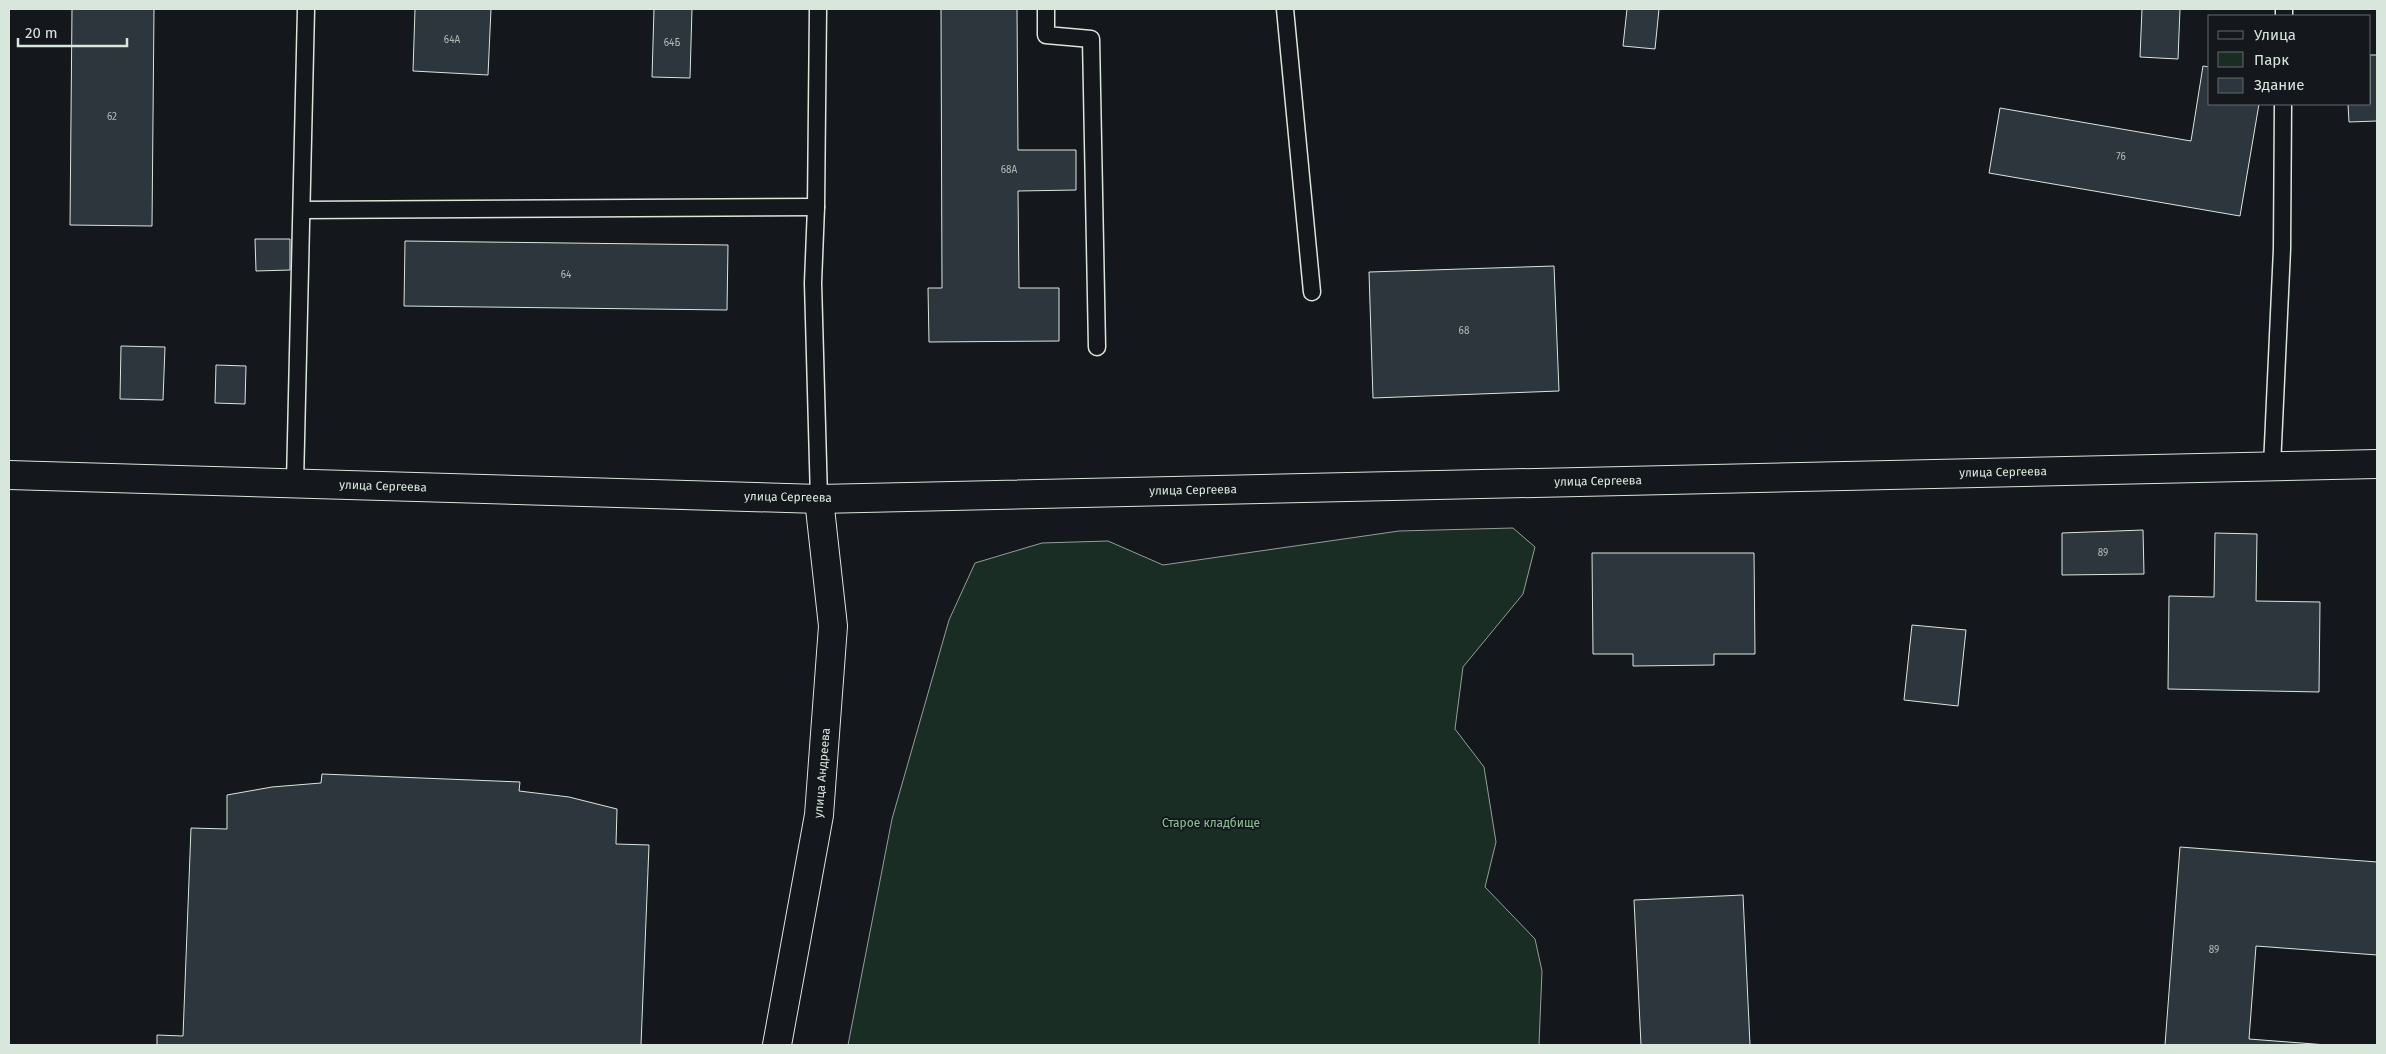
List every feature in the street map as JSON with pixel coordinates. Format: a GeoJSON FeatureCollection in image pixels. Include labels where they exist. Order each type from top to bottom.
{"type":"FeatureCollection","features":[{"type":"Feature","properties":{"kind":"main road","name":"улица Сергеева"},"geometry":{"type":"LineString","coordinates":[[9,475],[819,498],[2377,464]]}},
{"type":"Feature","properties":{"kind":"main road","name":"улица Андреева"},"geometry":{"type":"LineString","coordinates":[[777,1045],[820,815],[833,626],[819,498]]}},
{"type":"Feature","properties":{"kind":"lane"},"geometry":{"type":"LineString","coordinates":[[295,483],[306,9]]}},
{"type":"Feature","properties":{"kind":"lane"},"geometry":{"type":"LineString","coordinates":[[818,9],[816,207],[813,283],[819,498]]}},
{"type":"Feature","properties":{"kind":"lane"},"geometry":{"type":"LineString","coordinates":[[1046,9],[1046,35],[1091,39],[1097,347]]}},
{"type":"Feature","properties":{"kind":"lane"},"geometry":{"type":"LineString","coordinates":[[1286,9],[1312,292]]}},
{"type":"Feature","properties":{"kind":"lane"},"geometry":{"type":"LineString","coordinates":[[2272,466],[2282,249],[2283,105]]}},
{"type":"Feature","properties":{"kind":"lane"},"geometry":{"type":"LineString","coordinates":[[302,210],[816,207]]}},
{"type":"Feature","properties":{"kind":"green space","name":"Старое кладбище"},"geometry":{"type":"Polygon","coordinates":[[[1513,528],[1535,547],[1523,594],[1463,667],[1455,729],[1484,767],[1496,842],[1485,887],[1535,939],[1542,971],[1539,1045],[848,1045],[892,819],[949,620],[975,563],[1042,543],[1108,541],[1163,565],[1399,531],[1513,528]]]}},
{"type":"Feature","properties":{"kind":"building"},"geometry":{"type":"Polygon","coordinates":[[[72,9],[154,9],[152,226],[70,225],[72,9]]]}},
{"type":"Feature","properties":{"kind":"building"},"geometry":{"type":"Polygon","coordinates":[[[415,9],[491,9],[488,75],[413,71],[415,9]]]}},
{"type":"Feature","properties":{"kind":"building"},"geometry":{"type":"Polygon","coordinates":[[[654,9],[692,9],[690,78],[652,77],[654,9]]]}},
{"type":"Feature","properties":{"kind":"building"},"geometry":{"type":"Polygon","coordinates":[[[941,9],[1017,9],[1018,150],[1076,150],[1076,190],[1018,191],[1019,288],[1059,288],[1059,341],[929,342],[928,288],[942,288],[941,9]]]}},
{"type":"Feature","properties":{"kind":"building"},"geometry":{"type":"Polygon","coordinates":[[[1627,9],[1659,9],[1655,49],[1623,46],[1627,9]]]}},
{"type":"Feature","properties":{"kind":"building"},"geometry":{"type":"Polygon","coordinates":[[[2142,9],[2180,9],[2178,59],[2140,57],[2142,9]]]}},
{"type":"Feature","properties":{"kind":"building"},"geometry":{"type":"Polygon","coordinates":[[[2371,55],[2377,55],[2377,121],[2349,122],[2348,105],[2371,105],[2371,55]]]}},
{"type":"Feature","properties":{"kind":"building"},"geometry":{"type":"Polygon","coordinates":[[[2203,66],[2208,67],[2208,105],[2259,105],[2240,216],[1989,173],[2000,108],[2191,141],[2203,66]]]}},
{"type":"Feature","properties":{"kind":"building"},"geometry":{"type":"Polygon","coordinates":[[[255,239],[290,239],[290,270],[256,271],[255,239]]]}},
{"type":"Feature","properties":{"kind":"building"},"geometry":{"type":"Polygon","coordinates":[[[405,241],[728,245],[727,310],[404,306],[405,241]]]}},
{"type":"Feature","properties":{"kind":"building"},"geometry":{"type":"Polygon","coordinates":[[[1554,266],[1559,391],[1373,398],[1369,272],[1554,266]]]}},
{"type":"Feature","properties":{"kind":"building"},"geometry":{"type":"Polygon","coordinates":[[[121,346],[165,347],[163,400],[120,399],[121,346]]]}},
{"type":"Feature","properties":{"kind":"building"},"geometry":{"type":"Polygon","coordinates":[[[216,365],[246,366],[245,404],[215,403],[216,365]]]}},
{"type":"Feature","properties":{"kind":"building"},"geometry":{"type":"Polygon","coordinates":[[[2143,530],[2144,574],[2062,575],[2062,533],[2143,530]]]}},
{"type":"Feature","properties":{"kind":"building"},"geometry":{"type":"Polygon","coordinates":[[[2215,533],[2257,534],[2256,601],[2320,602],[2319,692],[2168,689],[2169,596],[2214,597],[2215,533]]]}},
{"type":"Feature","properties":{"kind":"building"},"geometry":{"type":"Polygon","coordinates":[[[1592,553],[1754,553],[1755,654],[1714,654],[1714,665],[1633,666],[1633,654],[1593,654],[1592,553]]]}},
{"type":"Feature","properties":{"kind":"building"},"geometry":{"type":"Polygon","coordinates":[[[1912,625],[1966,630],[1958,706],[1904,700],[1912,625]]]}},
{"type":"Feature","properties":{"kind":"building"},"geometry":{"type":"Polygon","coordinates":[[[322,774],[520,782],[519,791],[569,797],[617,809],[616,844],[649,845],[641,1045],[157,1045],[157,1035],[183,1036],[191,828],[227,829],[227,795],[272,787],[321,783],[322,774]]]}},
{"type":"Feature","properties":{"kind":"building"},"geometry":{"type":"Polygon","coordinates":[[[2180,847],[2377,862],[2377,955],[2256,946],[2249,1039],[2327,1045],[2165,1045],[2180,847]]]}},
{"type":"Feature","properties":{"kind":"building"},"geometry":{"type":"Polygon","coordinates":[[[1743,895],[1750,1045],[1641,1045],[1634,900],[1743,895]]]}}]}
